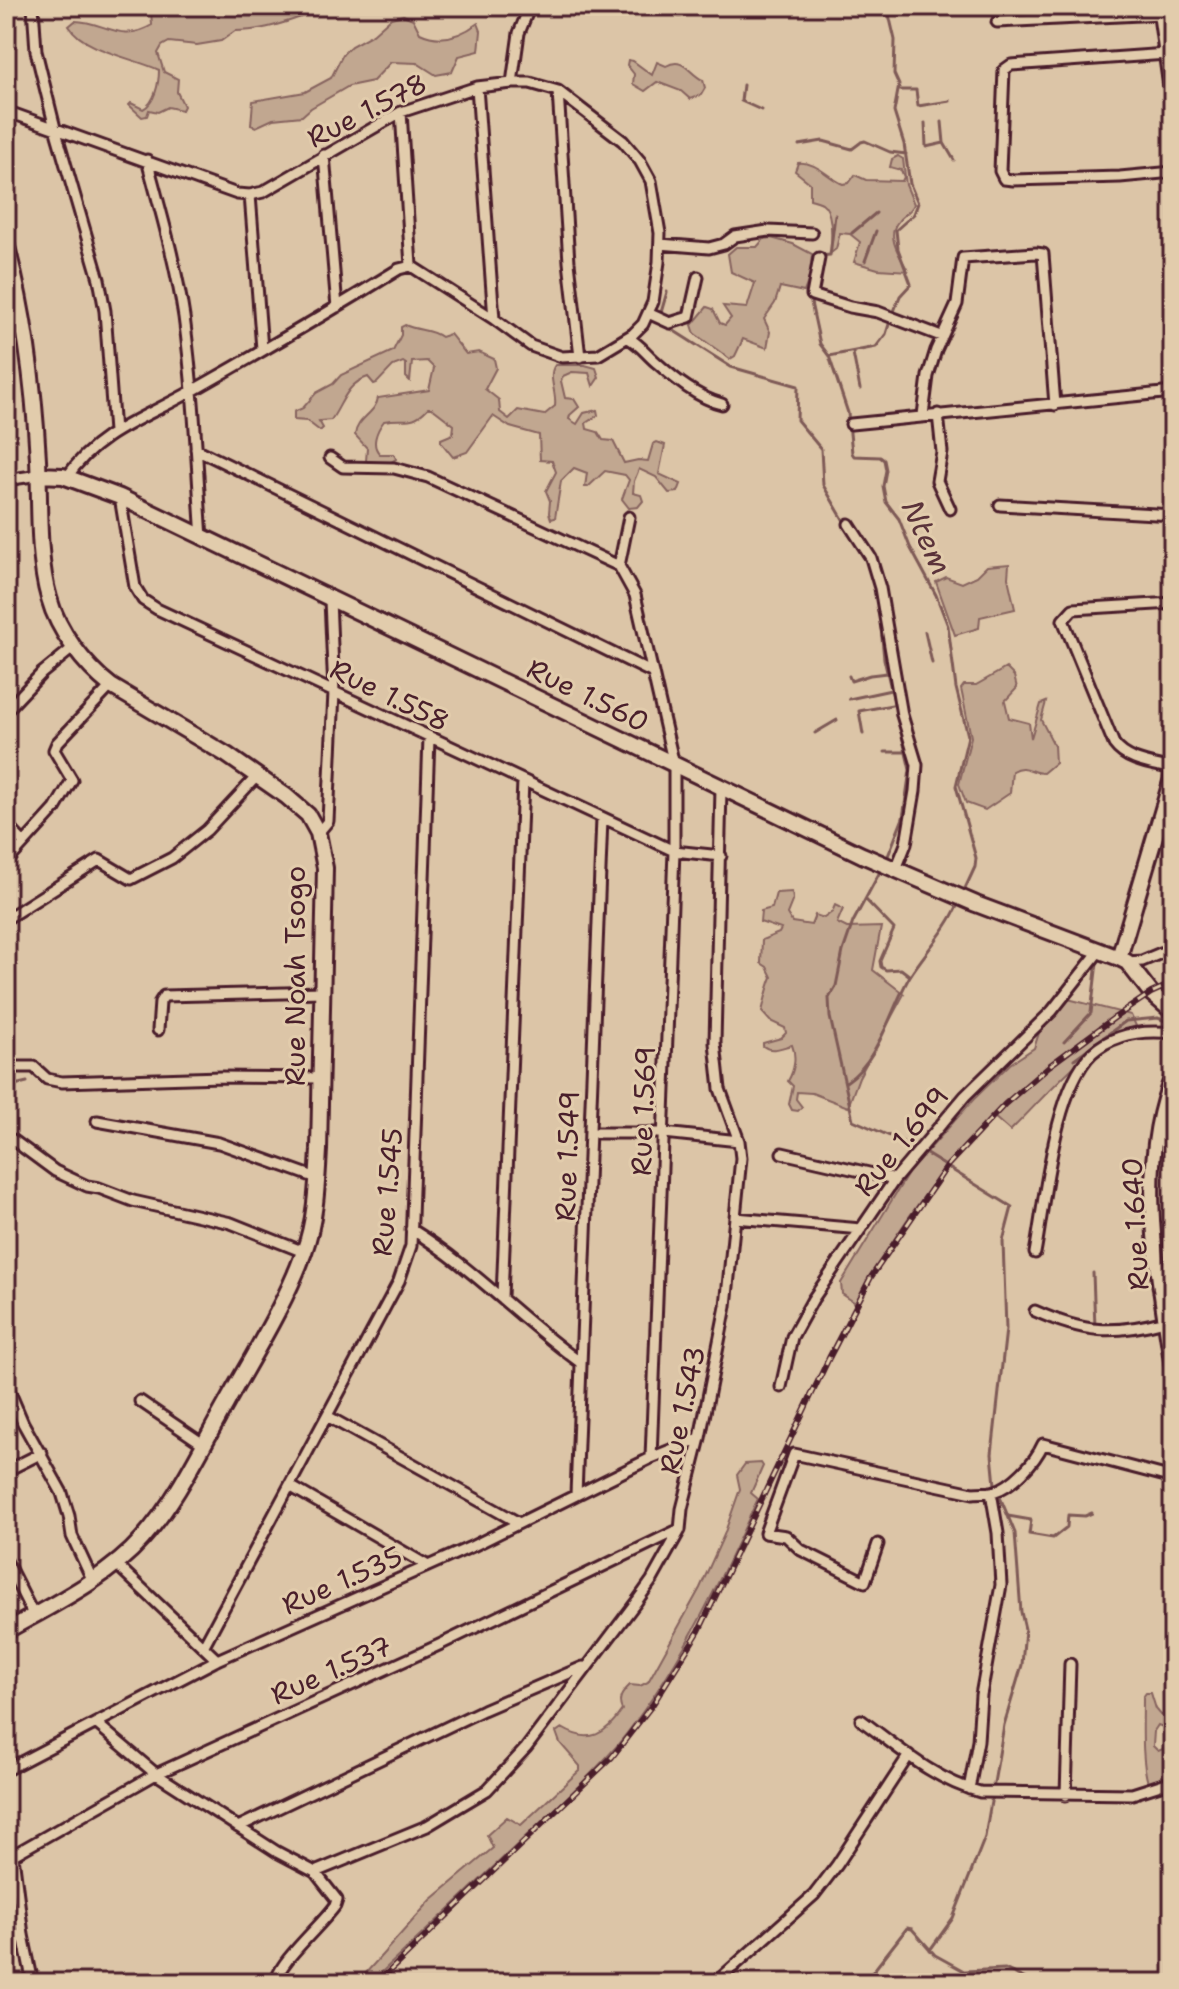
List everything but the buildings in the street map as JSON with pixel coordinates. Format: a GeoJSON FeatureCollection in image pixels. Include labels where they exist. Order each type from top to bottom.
{"type":"FeatureCollection","features":[{"type":"Feature","properties":{"kind":"main road"},"geometry":{"type":"LineString","coordinates":[[1161,10],[1173,97]]}},
{"type":"Feature","properties":{"kind":"main road","name":"Rue Noah Tsogo"},"geometry":{"type":"LineString","coordinates":[[6,243],[25,327],[35,405],[43,564],[49,597],[59,622],[97,676],[258,775],[308,815],[318,833],[325,868],[317,1178],[312,1226],[304,1252],[277,1310],[203,1444],[142,1540],[116,1564],[6,1631]]}},
{"type":"Feature","properties":{"kind":"main road","name":"Rue 1.560"},"geometry":{"type":"LineString","coordinates":[[39,475],[67,477],[120,497],[721,788],[896,869],[976,904],[1123,960]]}},
{"type":"Feature","properties":{"kind":"main road"},"geometry":{"type":"LineString","coordinates":[[1173,772],[1123,960],[1151,993],[1173,1012]]}},
{"type":"Feature","properties":{"kind":"street"},"geometry":{"type":"LineString","coordinates":[[33,6],[36,51],[99,279],[105,311],[114,432]]}},
{"type":"Feature","properties":{"kind":"street"},"geometry":{"type":"LineString","coordinates":[[512,83],[519,33],[530,6]]}},
{"type":"Feature","properties":{"kind":"street"},"geometry":{"type":"LineString","coordinates":[[672,6],[685,8]]}},
{"type":"Feature","properties":{"kind":"street"},"geometry":{"type":"LineString","coordinates":[[997,22],[1161,10]]}},
{"type":"Feature","properties":{"kind":"street"},"geometry":{"type":"LineString","coordinates":[[1167,54],[1011,65],[1004,70],[1000,171],[1004,179],[1120,177],[1173,172]]}},
{"type":"Feature","properties":{"kind":"street","name":"Rue 1.578"},"geometry":{"type":"LineString","coordinates":[[250,195],[263,192],[401,112],[477,87],[512,83],[530,83],[558,91],[623,141],[640,161],[651,181],[660,244],[657,284],[643,324],[628,338],[598,355],[562,357],[531,346],[411,266]]}},
{"type":"Feature","properties":{"kind":"street"},"geometry":{"type":"LineString","coordinates":[[477,87],[494,319]]}},
{"type":"Feature","properties":{"kind":"street"},"geometry":{"type":"LineString","coordinates":[[558,91],[569,262],[580,357]]}},
{"type":"Feature","properties":{"kind":"street"},"geometry":{"type":"LineString","coordinates":[[6,111],[237,194],[250,195],[262,349]]}},
{"type":"Feature","properties":{"kind":"street"},"geometry":{"type":"LineString","coordinates":[[67,477],[80,458],[114,432],[192,391],[399,269],[411,266],[401,112]]}},
{"type":"Feature","properties":{"kind":"street"},"geometry":{"type":"LineString","coordinates":[[324,155],[337,307]]}},
{"type":"Feature","properties":{"kind":"street"},"geometry":{"type":"LineString","coordinates":[[147,160],[172,254],[183,315],[192,391],[202,539]]}},
{"type":"Feature","properties":{"kind":"street"},"geometry":{"type":"LineString","coordinates":[[660,244],[709,248],[724,244],[735,236],[768,231],[812,233]]}},
{"type":"Feature","properties":{"kind":"street"},"geometry":{"type":"LineString","coordinates":[[923,415],[928,376],[941,336],[957,304],[963,258],[1043,254],[1055,405]]}},
{"type":"Feature","properties":{"kind":"street"},"geometry":{"type":"LineString","coordinates":[[819,258],[812,295],[878,312],[941,336]]}},
{"type":"Feature","properties":{"kind":"street"},"geometry":{"type":"LineString","coordinates":[[648,313],[670,323],[689,317],[698,277]]}},
{"type":"Feature","properties":{"kind":"street"},"geometry":{"type":"LineString","coordinates":[[628,338],[697,393],[722,404]]}},
{"type":"Feature","properties":{"kind":"street"},"geometry":{"type":"LineString","coordinates":[[851,424],[1173,392]]}},
{"type":"Feature","properties":{"kind":"street"},"geometry":{"type":"LineString","coordinates":[[938,414],[942,452],[937,481],[950,509]]}},
{"type":"Feature","properties":{"kind":"street"},"geometry":{"type":"LineString","coordinates":[[196,449],[653,673]]}},
{"type":"Feature","properties":{"kind":"street"},"geometry":{"type":"LineString","coordinates":[[330,458],[343,467],[394,468],[428,477],[619,566],[629,517]]}},
{"type":"Feature","properties":{"kind":"street"},"geometry":{"type":"LineString","coordinates":[[6,480],[39,475]]}},
{"type":"Feature","properties":{"kind":"street","name":"Rue 1.558"},"geometry":{"type":"LineString","coordinates":[[120,497],[135,587],[143,600],[157,609],[674,851],[721,856]]}},
{"type":"Feature","properties":{"kind":"street"},"geometry":{"type":"LineString","coordinates":[[1000,505],[1173,515]]}},
{"type":"Feature","properties":{"kind":"street"},"geometry":{"type":"LineString","coordinates":[[849,524],[871,558],[880,588],[902,715],[917,765],[906,844],[896,869]]}},
{"type":"Feature","properties":{"kind":"street","name":"Rue 1.569"},"geometry":{"type":"LineString","coordinates":[[619,566],[635,595],[674,765],[674,851],[651,1458]]}},
{"type":"Feature","properties":{"kind":"street"},"geometry":{"type":"LineString","coordinates":[[318,833],[328,821],[334,692],[330,600]]}},
{"type":"Feature","properties":{"kind":"street"},"geometry":{"type":"LineString","coordinates":[[1173,603],[1073,609],[1063,620],[1108,731],[1120,752],[1173,772]]}},
{"type":"Feature","properties":{"kind":"street"},"geometry":{"type":"LineString","coordinates":[[6,711],[42,673],[74,647]]}},
{"type":"Feature","properties":{"kind":"street"},"geometry":{"type":"LineString","coordinates":[[6,863],[55,809],[72,780],[56,756],[54,750],[57,743],[111,686]]}},
{"type":"Feature","properties":{"kind":"street","name":"Rue 1.545"},"geometry":{"type":"LineString","coordinates":[[203,1647],[399,1281],[411,1246],[429,738]]}},
{"type":"Feature","properties":{"kind":"street"},"geometry":{"type":"LineString","coordinates":[[6,919],[99,860],[131,879],[172,858],[207,830],[258,775]]}},
{"type":"Feature","properties":{"kind":"street"},"geometry":{"type":"LineString","coordinates":[[502,1297],[523,781]]}},
{"type":"Feature","properties":{"kind":"street","name":"Rue 1.543"},"geometry":{"type":"LineString","coordinates":[[315,1872],[427,1826],[487,1790],[526,1748],[652,1580],[680,1530],[726,1306],[741,1158],[739,1141],[720,1089],[715,1043],[721,788]]}},
{"type":"Feature","properties":{"kind":"street","name":"Rue 1.549"},"geometry":{"type":"LineString","coordinates":[[576,1495],[602,818]]}},
{"type":"Feature","properties":{"kind":"street"},"geometry":{"type":"LineString","coordinates":[[6,824],[24,843]]}},
{"type":"Feature","properties":{"kind":"street"},"geometry":{"type":"LineString","coordinates":[[1123,960],[1142,961],[1173,948]]}},
{"type":"Feature","properties":{"kind":"street","name":"Rue 1.699"},"geometry":{"type":"LineString","coordinates":[[781,1387],[792,1337],[813,1299],[895,1179],[965,1096],[1052,1011],[1100,950]]}},
{"type":"Feature","properties":{"kind":"street"},"geometry":{"type":"LineString","coordinates":[[158,1030],[160,1002],[164,996],[323,992]]}},
{"type":"Feature","properties":{"kind":"street"},"geometry":{"type":"LineString","coordinates":[[1035,1253],[1059,1120],[1079,1071],[1091,1054],[1116,1038],[1145,1032],[1173,1033]]}},
{"type":"Feature","properties":{"kind":"street"},"geometry":{"type":"LineString","coordinates":[[6,1067],[34,1067],[47,1079],[62,1082],[221,1077],[321,1078]]}},
{"type":"Feature","properties":{"kind":"street","name":"Rue 1.640"},"geometry":{"type":"LineString","coordinates":[[1173,1074],[1158,1124],[1152,1175],[1152,1202],[1173,1374]]}},
{"type":"Feature","properties":{"kind":"street"},"geometry":{"type":"LineString","coordinates":[[97,1121],[219,1143],[317,1178]]}},
{"type":"Feature","properties":{"kind":"street"},"geometry":{"type":"LineString","coordinates":[[590,1133],[664,1133],[739,1141]]}},
{"type":"Feature","properties":{"kind":"street"},"geometry":{"type":"LineString","coordinates":[[6,1144],[13,1140],[55,1171],[87,1186],[133,1201],[231,1223],[304,1252]]}},
{"type":"Feature","properties":{"kind":"street"},"geometry":{"type":"LineString","coordinates":[[782,1153],[895,1179]]}},
{"type":"Feature","properties":{"kind":"street"},"geometry":{"type":"LineString","coordinates":[[735,1218],[861,1229]]}},
{"type":"Feature","properties":{"kind":"street"},"geometry":{"type":"LineString","coordinates":[[411,1229],[454,1257],[545,1337],[581,1363]]}},
{"type":"Feature","properties":{"kind":"street"},"geometry":{"type":"LineString","coordinates":[[1035,1311],[1060,1322],[1099,1332],[1165,1321]]}},
{"type":"Feature","properties":{"kind":"street"},"geometry":{"type":"LineString","coordinates":[[6,1383],[23,1423],[62,1493],[72,1536],[92,1579]]}},
{"type":"Feature","properties":{"kind":"street"},"geometry":{"type":"LineString","coordinates":[[140,1401],[203,1444]]}},
{"type":"Feature","properties":{"kind":"street"},"geometry":{"type":"LineString","coordinates":[[327,1416],[519,1523]]}},
{"type":"Feature","properties":{"kind":"street","name":"Rue 1.535"},"geometry":{"type":"LineString","coordinates":[[6,1770],[217,1660],[428,1566],[651,1458],[700,1438]]}},
{"type":"Feature","properties":{"kind":"street"},"geometry":{"type":"LineString","coordinates":[[878,1544],[865,1582],[801,1550],[786,1536],[765,1533],[794,1454],[973,1493],[995,1491],[1010,1483],[1032,1462],[1043,1444],[1173,1478]]}},
{"type":"Feature","properties":{"kind":"street"},"geometry":{"type":"LineString","coordinates":[[6,1471],[42,1453]]}},
{"type":"Feature","properties":{"kind":"street"},"geometry":{"type":"LineString","coordinates":[[290,1486],[428,1566]]}},
{"type":"Feature","properties":{"kind":"street"},"geometry":{"type":"LineString","coordinates":[[969,1789],[978,1741],[981,1695],[1001,1585],[995,1491]]}},
{"type":"Feature","properties":{"kind":"street","name":"Rue 1.537"},"geometry":{"type":"LineString","coordinates":[[10,1857],[156,1774],[439,1645],[680,1530]]}},
{"type":"Feature","properties":{"kind":"street"},"geometry":{"type":"LineString","coordinates":[[6,1561],[34,1616]]}},
{"type":"Feature","properties":{"kind":"street"},"geometry":{"type":"LineString","coordinates":[[116,1564],[217,1660]]}},
{"type":"Feature","properties":{"kind":"street"},"geometry":{"type":"LineString","coordinates":[[1066,1795],[1070,1664]]}},
{"type":"Feature","properties":{"kind":"street"},"geometry":{"type":"LineString","coordinates":[[238,1827],[483,1710],[585,1667]]}},
{"type":"Feature","properties":{"kind":"street"},"geometry":{"type":"LineString","coordinates":[[861,1720],[938,1776],[980,1792],[1132,1794],[1173,1781]]}},
{"type":"Feature","properties":{"kind":"street"},"geometry":{"type":"LineString","coordinates":[[97,1724],[156,1774],[315,1872],[334,1894],[337,1900],[335,1906],[280,1967],[276,1983]]}},
{"type":"Feature","properties":{"kind":"street"},"geometry":{"type":"LineString","coordinates":[[715,1983],[814,1895],[909,1755]]}},
{"type":"Feature","properties":{"kind":"street"},"geometry":{"type":"LineString","coordinates":[[10,1857],[33,1983]]}},
{"type":"Feature","properties":{"kind":"street"},"geometry":{"type":"LineString","coordinates":[[6,1944],[23,1935]]}},
{"type":"Feature","properties":{"kind":"shaded area"},"geometry":{"type":"Polygon","coordinates":[[[154,6],[208,6],[234,12],[256,6],[315,6],[315,12],[265,28],[235,31],[221,41],[197,45],[169,42],[162,46],[158,53],[164,72],[178,79],[177,92],[184,106],[182,110],[168,107],[158,112],[149,110],[147,116],[142,117],[129,105],[131,103],[143,109],[151,102],[159,70],[97,48],[76,35],[69,26],[75,21],[122,32],[141,30],[152,25],[151,11],[154,6]]]}},
{"type":"Feature","properties":{"kind":"shaded area"},"geometry":{"type":"Polygon","coordinates":[[[403,15],[413,19],[420,33],[436,37],[458,34],[478,23],[481,31],[479,51],[459,56],[452,72],[436,75],[417,63],[391,62],[373,81],[349,86],[302,116],[273,119],[256,127],[251,125],[253,101],[305,92],[331,78],[343,54],[351,46],[373,34],[391,18],[403,15]]]}},
{"type":"Feature","properties":{"kind":"shaded area"},"geometry":{"type":"Polygon","coordinates":[[[628,60],[652,75],[657,62],[666,66],[682,64],[703,80],[705,88],[701,95],[690,99],[681,91],[657,82],[645,91],[633,84],[634,74],[627,65],[628,60]]]}},
{"type":"Feature","properties":{"kind":"shaded area"},"geometry":{"type":"Polygon","coordinates":[[[898,156],[903,159],[906,185],[914,204],[899,220],[893,235],[908,271],[878,269],[854,262],[860,242],[850,234],[840,233],[836,249],[831,253],[831,227],[826,207],[810,199],[810,183],[795,171],[798,163],[816,167],[843,184],[849,183],[855,175],[866,180],[902,181],[901,170],[890,167],[892,159],[898,156]]]}},
{"type":"Feature","properties":{"kind":"shaded area"},"geometry":{"type":"Polygon","coordinates":[[[764,239],[793,244],[812,254],[810,276],[804,292],[780,287],[775,303],[764,319],[770,332],[767,348],[743,339],[735,356],[730,359],[695,334],[692,325],[707,307],[713,309],[720,323],[725,325],[731,318],[723,306],[747,308],[755,283],[731,272],[728,254],[736,247],[757,247],[764,239]]]}},
{"type":"Feature","properties":{"kind":"shaded area"},"geometry":{"type":"Polygon","coordinates":[[[405,325],[441,337],[450,334],[466,354],[479,352],[494,359],[496,368],[485,389],[499,400],[500,412],[509,419],[518,410],[544,415],[555,406],[552,374],[555,365],[596,368],[599,377],[593,386],[589,373],[572,372],[563,376],[561,381],[565,398],[574,399],[579,407],[569,419],[577,424],[584,413],[597,410],[598,415],[586,423],[587,429],[598,432],[603,440],[613,441],[624,463],[648,461],[653,444],[665,445],[659,474],[681,484],[678,492],[669,493],[656,477],[639,469],[633,493],[641,495],[643,501],[638,507],[629,508],[622,499],[629,480],[625,475],[605,471],[585,487],[587,473],[574,468],[561,481],[555,518],[551,519],[546,491],[556,472],[552,461],[540,460],[539,435],[510,427],[493,416],[467,452],[453,457],[441,439],[453,434],[454,425],[432,408],[412,419],[384,421],[377,433],[375,446],[380,454],[394,454],[396,459],[389,463],[366,461],[367,448],[355,435],[356,429],[374,408],[378,398],[429,390],[434,368],[427,361],[412,362],[410,381],[403,362],[393,366],[377,383],[374,384],[368,377],[361,380],[350,389],[331,420],[319,421],[323,428],[320,431],[307,421],[294,420],[294,412],[303,408],[316,393],[333,384],[341,375],[393,351],[401,335],[401,327],[405,325]]]}},
{"type":"Feature","properties":{"kind":"shaded area"},"geometry":{"type":"Polygon","coordinates":[[[1009,564],[1008,578],[1015,609],[980,617],[979,628],[955,635],[936,582],[946,577],[962,583],[977,576],[987,566],[1009,564]]]}},
{"type":"Feature","properties":{"kind":"shaded area"},"geometry":{"type":"Polygon","coordinates":[[[1006,668],[1014,676],[1017,688],[1005,701],[1009,718],[1029,723],[1031,738],[1041,704],[1046,702],[1041,720],[1054,745],[1055,763],[1043,773],[1024,768],[1012,771],[1010,793],[985,810],[966,803],[959,784],[971,737],[961,689],[964,685],[976,685],[1006,668]]]}},
{"type":"Feature","properties":{"kind":"shaded area"},"geometry":{"type":"Polygon","coordinates":[[[792,892],[793,899],[787,914],[792,922],[811,925],[815,915],[824,918],[835,905],[843,909],[837,923],[847,928],[881,927],[873,970],[904,994],[859,1077],[848,1107],[812,1093],[797,1092],[796,1099],[802,1107],[798,1111],[792,1110],[789,1104],[793,1086],[788,1081],[794,1064],[792,1045],[773,1049],[763,1046],[763,1043],[781,1038],[786,1033],[785,1028],[770,1021],[762,1012],[772,977],[761,963],[762,940],[779,933],[781,929],[760,922],[761,911],[772,908],[776,893],[792,892]]]}},
{"type":"Feature","properties":{"kind":"shaded area"},"geometry":{"type":"Polygon","coordinates":[[[1068,999],[1131,1015],[1136,1026],[1084,1058],[1010,1131],[993,1116],[918,1205],[885,1253],[857,1304],[842,1294],[841,1283],[909,1172],[973,1100],[1010,1064],[1034,1048],[1039,1033],[1068,999]]]}},
{"type":"Feature","properties":{"kind":"shaded area"},"geometry":{"type":"Polygon","coordinates":[[[761,1463],[763,1466],[751,1493],[758,1499],[725,1568],[676,1661],[638,1719],[572,1793],[370,1983],[364,1983],[365,1974],[431,1900],[493,1848],[487,1835],[507,1817],[521,1825],[580,1770],[560,1743],[556,1732],[562,1728],[589,1736],[603,1731],[622,1710],[620,1699],[627,1688],[648,1682],[700,1588],[724,1535],[740,1489],[737,1475],[745,1464],[761,1463]]]}},
{"type":"Feature","properties":{"kind":"shaded area"},"geometry":{"type":"Polygon","coordinates":[[[1151,1693],[1161,1715],[1173,1714],[1173,1731],[1158,1725],[1154,1731],[1153,1746],[1158,1751],[1168,1747],[1166,1735],[1173,1736],[1173,1779],[1148,1783],[1143,1741],[1143,1697],[1151,1693]]]}},
{"type":"Feature","properties":{"kind":"waterway","name":"Ntem"},"geometry":{"type":"LineString","coordinates":[[887,6],[895,40],[894,74],[899,85],[894,112],[904,144],[910,184],[918,203],[914,214],[896,230],[898,249],[911,284],[900,296],[893,314]]}},
{"type":"Feature","properties":{"kind":"waterway"},"geometry":{"type":"LineString","coordinates":[[743,85],[741,101],[761,110]]}},
{"type":"Feature","properties":{"kind":"waterway"},"geometry":{"type":"LineString","coordinates":[[898,90],[916,90],[918,106],[950,101]]}},
{"type":"Feature","properties":{"kind":"waterway"},"geometry":{"type":"LineString","coordinates":[[942,122],[944,143],[954,160]]}},
{"type":"Feature","properties":{"kind":"waterway"},"geometry":{"type":"LineString","coordinates":[[925,123],[926,147],[944,143]]}},
{"type":"Feature","properties":{"kind":"waterway"},"geometry":{"type":"LineString","coordinates":[[799,145],[823,141],[852,149],[860,143]]}},
{"type":"Feature","properties":{"kind":"waterway"},"geometry":{"type":"LineString","coordinates":[[861,142],[906,154]]}},
{"type":"Feature","properties":{"kind":"waterway"},"geometry":{"type":"LineString","coordinates":[[852,233],[876,213]]}},
{"type":"Feature","properties":{"kind":"waterway"},"geometry":{"type":"LineString","coordinates":[[819,256],[830,255],[835,215]]}},
{"type":"Feature","properties":{"kind":"waterway"},"geometry":{"type":"LineString","coordinates":[[865,261],[876,231]]}},
{"type":"Feature","properties":{"kind":"waterway"},"geometry":{"type":"LineString","coordinates":[[660,316],[667,292]]}},
{"type":"Feature","properties":{"kind":"waterway"},"geometry":{"type":"LineString","coordinates":[[810,298],[820,344],[829,356]]}},
{"type":"Feature","properties":{"kind":"waterway","name":"Ntem"},"geometry":{"type":"LineString","coordinates":[[890,321],[886,334],[876,347],[829,356],[848,413],[852,453],[854,456],[880,457],[884,460],[886,502],[899,519],[948,626],[956,688],[968,736],[956,786],[976,858],[963,893]]}},
{"type":"Feature","properties":{"kind":"waterway"},"geometry":{"type":"LineString","coordinates":[[668,327],[731,367],[798,386],[797,420],[821,449],[823,485],[847,526]]}},
{"type":"Feature","properties":{"kind":"waterway"},"geometry":{"type":"LineString","coordinates":[[853,353],[860,389]]}},
{"type":"Feature","properties":{"kind":"waterway"},"geometry":{"type":"LineString","coordinates":[[867,559],[872,574]]}},
{"type":"Feature","properties":{"kind":"waterway"},"geometry":{"type":"LineString","coordinates":[[880,616],[884,659],[910,770],[903,818],[886,861]]}},
{"type":"Feature","properties":{"kind":"waterway"},"geometry":{"type":"LineString","coordinates":[[925,632],[932,663]]}},
{"type":"Feature","properties":{"kind":"waterway"},"geometry":{"type":"LineString","coordinates":[[849,676],[851,681],[887,673]]}},
{"type":"Feature","properties":{"kind":"waterway"},"geometry":{"type":"LineString","coordinates":[[849,699],[891,690]]}},
{"type":"Feature","properties":{"kind":"waterway"},"geometry":{"type":"LineString","coordinates":[[863,734],[859,711],[892,705]]}},
{"type":"Feature","properties":{"kind":"waterway"},"geometry":{"type":"LineString","coordinates":[[815,733],[837,720]]}},
{"type":"Feature","properties":{"kind":"waterway"},"geometry":{"type":"LineString","coordinates":[[885,752],[905,752]]}},
{"type":"Feature","properties":{"kind":"waterway"},"geometry":{"type":"LineString","coordinates":[[882,868],[853,922],[836,986],[829,998],[830,1017],[853,1120],[917,1148]]}},
{"type":"Feature","properties":{"kind":"waterway"},"geometry":{"type":"LineString","coordinates":[[866,900],[894,929],[880,961],[881,967],[886,970],[901,969],[910,976]]}},
{"type":"Feature","properties":{"kind":"waterway","name":"Ntem"},"geometry":{"type":"LineString","coordinates":[[846,1082],[868,1061],[910,976],[958,904]]}},
{"type":"Feature","properties":{"kind":"waterway"},"geometry":{"type":"LineString","coordinates":[[1064,1042],[1091,1013],[1097,962]]}},
{"type":"Feature","properties":{"kind":"waterway"},"geometry":{"type":"LineString","coordinates":[[1074,1059],[1126,1021],[1158,1018],[1173,1024]]}},
{"type":"Feature","properties":{"kind":"waterway"},"geometry":{"type":"LineString","coordinates":[[6,1087],[27,1082]]}},
{"type":"Feature","properties":{"kind":"waterway"},"geometry":{"type":"LineString","coordinates":[[923,1152],[1012,1207],[1003,1241],[1006,1329],[992,1454],[995,1485],[1015,1533],[1025,1629],[1022,1665],[1004,1725],[993,1789]]}},
{"type":"Feature","properties":{"kind":"waterway"},"geometry":{"type":"LineString","coordinates":[[1093,1273],[1095,1328]]}},
{"type":"Feature","properties":{"kind":"waterway"},"geometry":{"type":"LineString","coordinates":[[1008,1516],[1031,1520],[1029,1534],[1053,1538],[1067,1527],[1068,1515],[1085,1516],[1092,1513]]}},
{"type":"Feature","properties":{"kind":"waterway"},"geometry":{"type":"LineString","coordinates":[[930,1950],[953,1918],[985,1837],[992,1796]]}},
{"type":"Feature","properties":{"kind":"waterway"},"geometry":{"type":"LineString","coordinates":[[864,1983],[907,1928],[912,1929],[935,1955],[964,1971],[1005,1969],[1034,1983]]}},
{"type":"Feature","properties":{"kind":"railway"},"geometry":{"type":"LineString","coordinates":[[377,1983],[612,1757],[653,1704],[699,1631],[871,1277],[948,1165],[1005,1104],[1049,1066],[1151,993],[1173,983]]}}]}
